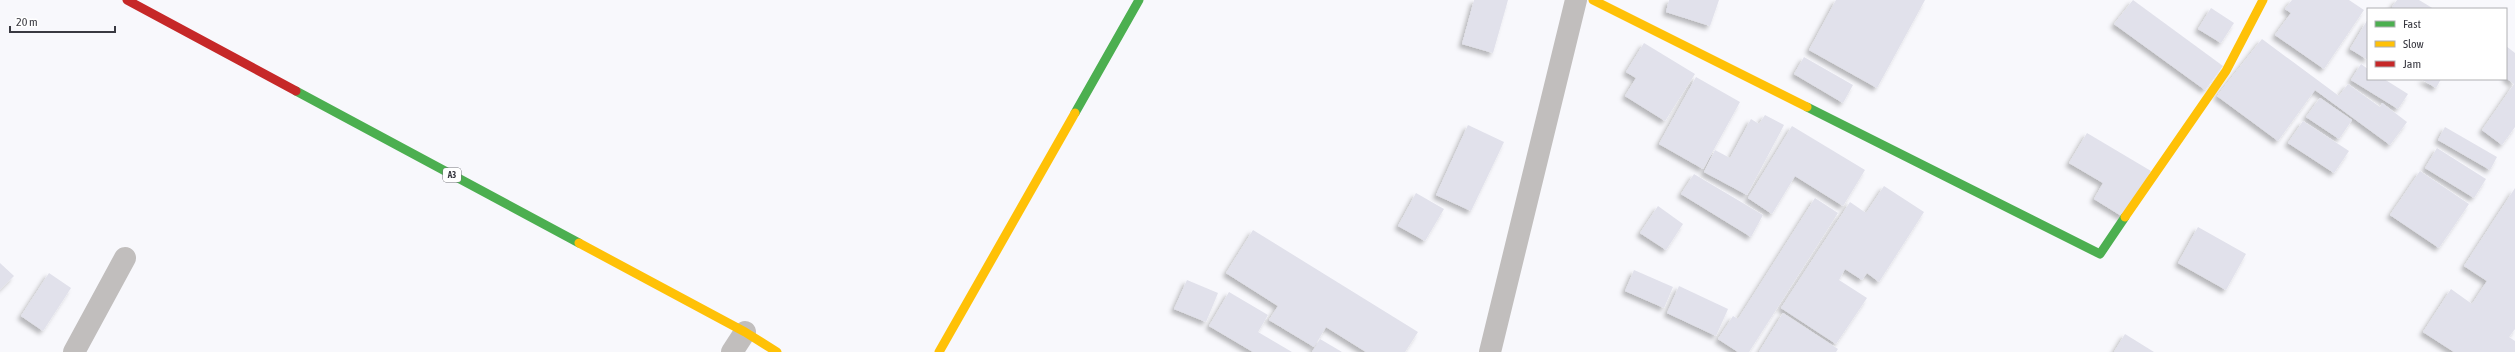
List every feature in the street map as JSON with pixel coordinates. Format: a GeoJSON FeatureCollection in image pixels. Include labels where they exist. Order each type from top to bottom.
{"type":"FeatureCollection","features":[{"type":"Feature","properties":{"kind":"main road","name":"A3"},"geometry":{"type":"LineString","coordinates":[[126,0],[745,332],[777,352]]}},
{"type":"Feature","properties":{"kind":"main road"},"geometry":{"type":"LineString","coordinates":[[939,352],[1139,0]]}},
{"type":"Feature","properties":{"kind":"main road"},"geometry":{"type":"LineString","coordinates":[[1593,0],[2100,254],[2226,71],[2263,0]]}},
{"type":"Feature","properties":{"kind":"street"},"geometry":{"type":"LineString","coordinates":[[1490,352],[1576,0]]}},
{"type":"Feature","properties":{"kind":"street"},"geometry":{"type":"LineString","coordinates":[[74,352],[125,258]]}},
{"type":"Feature","properties":{"kind":"street"},"geometry":{"type":"LineString","coordinates":[[732,352],[745,332]]}},
{"type":"Feature","properties":{"kind":"building"},"geometry":{"type":"Polygon","coordinates":[[[1474,0],[1508,0],[1493,53],[1462,44],[1474,0]]]}},
{"type":"Feature","properties":{"kind":"building"},"geometry":{"type":"Polygon","coordinates":[[[1669,0],[1719,0],[1710,26],[1666,12],[1669,0]]]}},
{"type":"Feature","properties":{"kind":"building"},"geometry":{"type":"Polygon","coordinates":[[[1836,0],[1925,0],[1877,88],[1809,50],[1836,0]]]}},
{"type":"Feature","properties":{"kind":"building"},"geometry":{"type":"Polygon","coordinates":[[[2133,0],[2223,66],[2205,90],[2114,24],[2133,0]]]}},
{"type":"Feature","properties":{"kind":"building"},"geometry":{"type":"Polygon","coordinates":[[[2292,0],[2349,0],[2364,10],[2324,69],[2275,35],[2291,13],[2285,9],[2292,0]]]}},
{"type":"Feature","properties":{"kind":"building"},"geometry":{"type":"Polygon","coordinates":[[[2397,0],[2419,0],[2432,8],[2394,8],[2392,7],[2397,0]]]}},
{"type":"Feature","properties":{"kind":"building"},"geometry":{"type":"Polygon","coordinates":[[[2211,8],[2234,23],[2221,43],[2198,29],[2211,8]]]}},
{"type":"Feature","properties":{"kind":"building"},"geometry":{"type":"Polygon","coordinates":[[[2367,21],[2367,59],[2350,49],[2367,21]]]}},
{"type":"Feature","properties":{"kind":"building"},"geometry":{"type":"Polygon","coordinates":[[[2262,39],[2339,96],[2348,84],[2380,107],[2382,103],[2407,122],[2390,145],[2315,90],[2278,141],[2217,96],[2262,39]]]}},
{"type":"Feature","properties":{"kind":"building"},"geometry":{"type":"Polygon","coordinates":[[[1644,43],[1695,74],[1665,121],[1625,96],[1636,78],[1626,72],[1644,43]]]}},
{"type":"Feature","properties":{"kind":"building"},"geometry":{"type":"Polygon","coordinates":[[[2507,47],[2515,53],[2515,127],[2502,145],[2482,130],[2514,84],[2507,79],[2507,47]]]}},
{"type":"Feature","properties":{"kind":"building"},"geometry":{"type":"Polygon","coordinates":[[[1804,57],[1853,85],[1843,103],[1794,74],[1804,57]]]}},
{"type":"Feature","properties":{"kind":"building"},"geometry":{"type":"Polygon","coordinates":[[[2361,64],[2367,68],[2367,80],[2386,80],[2408,94],[2398,109],[2351,80],[2361,64]]]}},
{"type":"Feature","properties":{"kind":"building"},"geometry":{"type":"Polygon","coordinates":[[[1696,77],[1740,102],[1703,169],[1659,144],[1696,77]]]}},
{"type":"Feature","properties":{"kind":"building"},"geometry":{"type":"Polygon","coordinates":[[[2423,80],[2440,80],[2436,88],[2423,80]]]}},
{"type":"Feature","properties":{"kind":"building"},"geometry":{"type":"Polygon","coordinates":[[[2320,98],[2352,120],[2339,139],[2306,117],[2320,98]]]}},
{"type":"Feature","properties":{"kind":"building"},"geometry":{"type":"Polygon","coordinates":[[[1765,115],[1784,125],[1747,195],[1704,172],[1715,150],[1730,158],[1751,119],[1759,124],[1765,115]]]}},
{"type":"Feature","properties":{"kind":"building"},"geometry":{"type":"Polygon","coordinates":[[[2303,121],[2349,151],[2334,173],[2288,143],[2303,121]]]}},
{"type":"Feature","properties":{"kind":"building"},"geometry":{"type":"Polygon","coordinates":[[[1468,125],[1504,142],[1471,211],[1436,195],[1468,125]]]}},
{"type":"Feature","properties":{"kind":"building"},"geometry":{"type":"Polygon","coordinates":[[[1792,126],[1865,170],[1843,206],[1795,176],[1772,214],[1748,198],[1792,126]]]}},
{"type":"Feature","properties":{"kind":"building"},"geometry":{"type":"Polygon","coordinates":[[[2445,127],[2497,157],[2490,170],[2438,140],[2445,127]]]}},
{"type":"Feature","properties":{"kind":"building"},"geometry":{"type":"Polygon","coordinates":[[[2087,133],[2151,171],[2123,217],[2094,199],[2103,183],[2069,163],[2087,133]]]}},
{"type":"Feature","properties":{"kind":"building"},"geometry":{"type":"Polygon","coordinates":[[[2437,148],[2486,179],[2474,198],[2425,168],[2437,148]]]}},
{"type":"Feature","properties":{"kind":"building"},"geometry":{"type":"Polygon","coordinates":[[[2420,171],[2469,204],[2439,248],[2390,215],[2420,171]]]}},
{"type":"Feature","properties":{"kind":"building"},"geometry":{"type":"Polygon","coordinates":[[[1694,174],[1763,215],[1751,237],[1681,194],[1694,174]]]}},
{"type":"Feature","properties":{"kind":"building"},"geometry":{"type":"Polygon","coordinates":[[[1884,186],[1924,212],[1879,282],[1867,273],[1862,280],[1845,269],[1839,280],[1867,298],[1836,344],[1781,308],[1850,202],[1866,213],[1884,186]]]}},
{"type":"Feature","properties":{"kind":"building"},"geometry":{"type":"Polygon","coordinates":[[[2515,188],[2515,329],[2509,337],[2515,341],[2515,352],[2454,352],[2423,332],[2451,289],[2472,304],[2487,281],[2464,266],[2515,188]]]}},
{"type":"Feature","properties":{"kind":"building"},"geometry":{"type":"Polygon","coordinates":[[[1416,193],[1444,209],[1425,241],[1398,226],[1416,193]]]}},
{"type":"Feature","properties":{"kind":"building"},"geometry":{"type":"Polygon","coordinates":[[[1815,198],[1838,213],[1749,352],[1738,352],[1718,339],[1733,316],[1738,319],[1815,198]]]}},
{"type":"Feature","properties":{"kind":"building"},"geometry":{"type":"Polygon","coordinates":[[[1658,206],[1683,224],[1666,250],[1640,233],[1658,206]]]}},
{"type":"Feature","properties":{"kind":"building"},"geometry":{"type":"Polygon","coordinates":[[[2198,227],[2246,254],[2226,290],[2178,263],[2198,227]]]}},
{"type":"Feature","properties":{"kind":"building"},"geometry":{"type":"Polygon","coordinates":[[[1253,230],[1418,332],[1405,352],[1366,352],[1326,327],[1314,347],[1269,320],[1278,306],[1226,273],[1253,230]]]}},
{"type":"Feature","properties":{"kind":"building"},"geometry":{"type":"Polygon","coordinates":[[[0,263],[14,276],[0,290],[0,263]]]}},
{"type":"Feature","properties":{"kind":"building"},"geometry":{"type":"Polygon","coordinates":[[[1634,270],[1673,287],[1664,308],[1625,291],[1634,270]]]}},
{"type":"Feature","properties":{"kind":"building"},"geometry":{"type":"Polygon","coordinates":[[[49,273],[71,288],[43,331],[21,316],[49,273]]]}},
{"type":"Feature","properties":{"kind":"building"},"geometry":{"type":"Polygon","coordinates":[[[1187,280],[1218,293],[1206,322],[1174,309],[1187,280]]]}},
{"type":"Feature","properties":{"kind":"building"},"geometry":{"type":"Polygon","coordinates":[[[1679,286],[1728,309],[1716,336],[1667,313],[1679,286]]]}},
{"type":"Feature","properties":{"kind":"building"},"geometry":{"type":"Polygon","coordinates":[[[1229,292],[1268,315],[1258,332],[1292,352],[1253,352],[1209,326],[1229,292]]]}},
{"type":"Feature","properties":{"kind":"building"},"geometry":{"type":"Polygon","coordinates":[[[1783,313],[1838,349],[1836,352],[1759,352],[1783,313]]]}},
{"type":"Feature","properties":{"kind":"building"},"geometry":{"type":"Polygon","coordinates":[[[2125,334],[2154,352],[2114,352],[2125,334]]]}},
{"type":"Feature","properties":{"kind":"building"},"geometry":{"type":"Polygon","coordinates":[[[1320,339],[1342,352],[1312,352],[1320,339]]]}},
{"type":"Feature","properties":{"kind":"traffic: fast"},"geometry":{"type":"LineString","coordinates":[[1075,113],[1139,0]]}},
{"type":"Feature","properties":{"kind":"traffic: fast"},"geometry":{"type":"LineString","coordinates":[[296,91],[579,243]]}},
{"type":"Feature","properties":{"kind":"traffic: fast"},"geometry":{"type":"LineString","coordinates":[[1807,107],[2100,254],[2125,217]]}},
{"type":"Feature","properties":{"kind":"traffic: slow"},"geometry":{"type":"LineString","coordinates":[[1593,0],[1807,107]]}},
{"type":"Feature","properties":{"kind":"traffic: slow"},"geometry":{"type":"LineString","coordinates":[[2125,217],[2226,71],[2263,0]]}},
{"type":"Feature","properties":{"kind":"traffic: slow"},"geometry":{"type":"LineString","coordinates":[[939,352],[1075,113]]}},
{"type":"Feature","properties":{"kind":"traffic: slow"},"geometry":{"type":"LineString","coordinates":[[579,243],[745,332],[777,352]]}},
{"type":"Feature","properties":{"kind":"traffic: jam"},"geometry":{"type":"LineString","coordinates":[[127,0],[296,91]]}}]}
